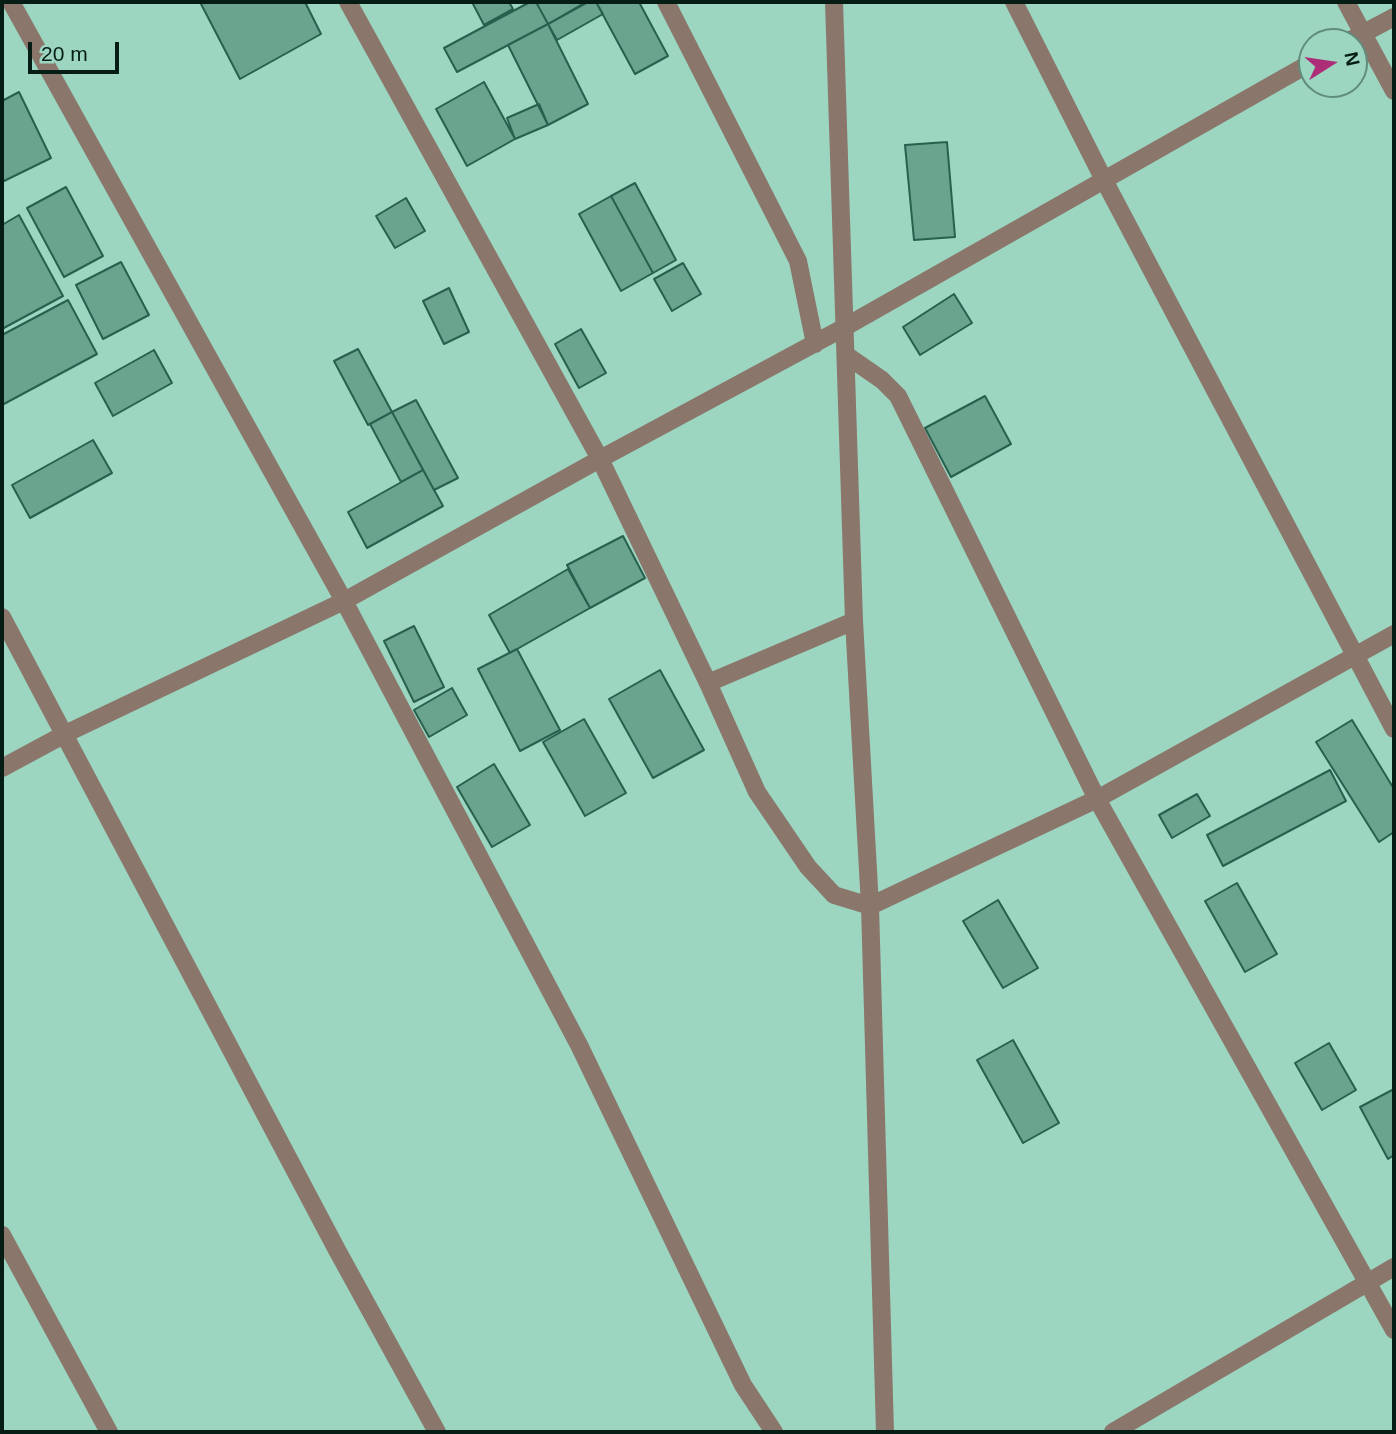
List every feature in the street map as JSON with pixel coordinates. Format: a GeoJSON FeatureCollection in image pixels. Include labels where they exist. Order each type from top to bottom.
{"type":"FeatureCollection","features":[{"type":"Feature","properties":{"kind":"street"},"geometry":{"type":"LineString","coordinates":[[11,2],[344,601],[579,1045],[743,1385],[774,1432]]}},
{"type":"Feature","properties":{"kind":"street"},"geometry":{"type":"LineString","coordinates":[[348,2],[600,459],[708,683],[757,792],[808,867],[834,895],[870,906],[1097,799],[1394,634]]}},
{"type":"Feature","properties":{"kind":"street"},"geometry":{"type":"LineString","coordinates":[[666,2],[799,261],[815,344]]}},
{"type":"Feature","properties":{"kind":"street"},"geometry":{"type":"LineString","coordinates":[[834,2],[855,621],[870,906],[885,1432]]}},
{"type":"Feature","properties":{"kind":"street"},"geometry":{"type":"LineString","coordinates":[[1014,2],[1104,180],[1394,729]]}},
{"type":"Feature","properties":{"kind":"street"},"geometry":{"type":"LineString","coordinates":[[1346,2],[1352,28]]}},
{"type":"Feature","properties":{"kind":"street"},"geometry":{"type":"LineString","coordinates":[[1368,31],[1394,17]]}},
{"type":"Feature","properties":{"kind":"street"},"geometry":{"type":"LineString","coordinates":[[1368,56],[1394,91]]}},
{"type":"Feature","properties":{"kind":"street"},"geometry":{"type":"LineString","coordinates":[[2,768],[65,734],[344,601],[815,344],[1298,70]]}},
{"type":"Feature","properties":{"kind":"street"},"geometry":{"type":"LineString","coordinates":[[846,355],[898,396],[1097,799],[1369,1281],[1394,1330]]}},
{"type":"Feature","properties":{"kind":"street"},"geometry":{"type":"LineString","coordinates":[[2,617],[337,1250],[438,1432]]}},
{"type":"Feature","properties":{"kind":"street"},"geometry":{"type":"LineString","coordinates":[[708,683],[855,621]]}},
{"type":"Feature","properties":{"kind":"street"},"geometry":{"type":"LineString","coordinates":[[2,1236],[109,1432]]}},
{"type":"Feature","properties":{"kind":"street"},"geometry":{"type":"LineString","coordinates":[[1113,1432],[1137,1427],[1394,1267]]}},
{"type":"Feature","properties":{"kind":"building"},"geometry":{"type":"Polygon","coordinates":[[[200,2],[305,2],[321,34],[240,79],[200,2]]]}},
{"type":"Feature","properties":{"kind":"building"},"geometry":{"type":"Polygon","coordinates":[[[472,2],[509,2],[513,9],[484,25],[472,2]]]}},
{"type":"Feature","properties":{"kind":"building"},"geometry":{"type":"Polygon","coordinates":[[[530,2],[536,2],[548,24],[457,72],[444,48],[530,2]]]}},
{"type":"Feature","properties":{"kind":"building"},"geometry":{"type":"Polygon","coordinates":[[[536,2],[588,2],[548,24],[536,2]]]}},
{"type":"Feature","properties":{"kind":"building"},"geometry":{"type":"Polygon","coordinates":[[[586,2],[596,2],[603,14],[557,40],[548,24],[586,2]]]}},
{"type":"Feature","properties":{"kind":"building"},"geometry":{"type":"Polygon","coordinates":[[[596,2],[639,2],[668,56],[635,74],[596,2]]]}},
{"type":"Feature","properties":{"kind":"building"},"geometry":{"type":"Polygon","coordinates":[[[548,24],[588,104],[548,125],[508,45],[548,24]]]}},
{"type":"Feature","properties":{"kind":"building"},"geometry":{"type":"Polygon","coordinates":[[[484,82],[515,139],[467,166],[436,109],[484,82]]]}},
{"type":"Feature","properties":{"kind":"building"},"geometry":{"type":"Polygon","coordinates":[[[19,92],[51,158],[2,182],[2,101],[19,92]]]}},
{"type":"Feature","properties":{"kind":"building"},"geometry":{"type":"Polygon","coordinates":[[[539,104],[548,125],[515,139],[507,118],[539,104]]]}},
{"type":"Feature","properties":{"kind":"building"},"geometry":{"type":"Polygon","coordinates":[[[947,142],[955,237],[914,240],[905,145],[947,142]]]}},
{"type":"Feature","properties":{"kind":"building"},"geometry":{"type":"Polygon","coordinates":[[[635,183],[676,260],[653,273],[611,196],[635,183]]]}},
{"type":"Feature","properties":{"kind":"building"},"geometry":{"type":"Polygon","coordinates":[[[66,187],[103,256],[64,277],[27,208],[66,187]]]}},
{"type":"Feature","properties":{"kind":"building"},"geometry":{"type":"Polygon","coordinates":[[[611,196],[653,273],[621,291],[579,214],[611,196]]]}},
{"type":"Feature","properties":{"kind":"building"},"geometry":{"type":"Polygon","coordinates":[[[406,198],[425,231],[395,248],[376,216],[406,198]]]}},
{"type":"Feature","properties":{"kind":"building"},"geometry":{"type":"Polygon","coordinates":[[[19,215],[63,296],[2,329],[2,225],[19,215]]]}},
{"type":"Feature","properties":{"kind":"building"},"geometry":{"type":"Polygon","coordinates":[[[121,262],[149,315],[103,339],[76,285],[121,262]]]}},
{"type":"Feature","properties":{"kind":"building"},"geometry":{"type":"Polygon","coordinates":[[[683,263],[701,294],[672,311],[654,279],[683,263]]]}},
{"type":"Feature","properties":{"kind":"building"},"geometry":{"type":"Polygon","coordinates":[[[449,288],[469,332],[444,344],[423,301],[449,288]]]}},
{"type":"Feature","properties":{"kind":"building"},"geometry":{"type":"Polygon","coordinates":[[[954,294],[972,323],[920,355],[903,327],[954,294]]]}},
{"type":"Feature","properties":{"kind":"building"},"geometry":{"type":"Polygon","coordinates":[[[68,300],[97,354],[2,405],[2,335],[68,300]]]}},
{"type":"Feature","properties":{"kind":"building"},"geometry":{"type":"Polygon","coordinates":[[[581,329],[606,373],[579,388],[555,344],[581,329]]]}},
{"type":"Feature","properties":{"kind":"building"},"geometry":{"type":"Polygon","coordinates":[[[358,349],[392,412],[368,425],[334,361],[358,349]]]}},
{"type":"Feature","properties":{"kind":"building"},"geometry":{"type":"Polygon","coordinates":[[[154,350],[172,383],[113,416],[95,383],[154,350]]]}},
{"type":"Feature","properties":{"kind":"building"},"geometry":{"type":"Polygon","coordinates":[[[985,396],[1011,444],[951,477],[925,428],[985,396]]]}},
{"type":"Feature","properties":{"kind":"building"},"geometry":{"type":"Polygon","coordinates":[[[416,400],[458,478],[434,490],[392,412],[416,400]]]}},
{"type":"Feature","properties":{"kind":"building"},"geometry":{"type":"Polygon","coordinates":[[[392,412],[423,470],[401,482],[370,424],[392,412]]]}},
{"type":"Feature","properties":{"kind":"building"},"geometry":{"type":"Polygon","coordinates":[[[93,440],[112,473],[30,518],[12,485],[93,440]]]}},
{"type":"Feature","properties":{"kind":"building"},"geometry":{"type":"Polygon","coordinates":[[[423,470],[443,506],[367,548],[348,512],[423,470]]]}},
{"type":"Feature","properties":{"kind":"building"},"geometry":{"type":"Polygon","coordinates":[[[623,536],[645,578],[590,608],[567,565],[623,536]]]}},
{"type":"Feature","properties":{"kind":"building"},"geometry":{"type":"Polygon","coordinates":[[[568,569],[590,608],[510,653],[489,615],[568,569]]]}},
{"type":"Feature","properties":{"kind":"building"},"geometry":{"type":"Polygon","coordinates":[[[414,626],[444,687],[414,702],[384,641],[414,626]]]}},
{"type":"Feature","properties":{"kind":"building"},"geometry":{"type":"Polygon","coordinates":[[[517,649],[560,730],[520,751],[478,669],[517,649]]]}},
{"type":"Feature","properties":{"kind":"building"},"geometry":{"type":"Polygon","coordinates":[[[660,670],[704,750],[653,778],[609,699],[660,670]]]}},
{"type":"Feature","properties":{"kind":"building"},"geometry":{"type":"Polygon","coordinates":[[[452,688],[467,715],[429,737],[414,710],[452,688]]]}},
{"type":"Feature","properties":{"kind":"building"},"geometry":{"type":"Polygon","coordinates":[[[584,719],[626,793],[585,816],[543,742],[584,719]]]}},
{"type":"Feature","properties":{"kind":"building"},"geometry":{"type":"Polygon","coordinates":[[[1352,720],[1394,789],[1394,832],[1379,842],[1316,742],[1352,720]]]}},
{"type":"Feature","properties":{"kind":"building"},"geometry":{"type":"Polygon","coordinates":[[[494,764],[530,825],[492,847],[457,787],[494,764]]]}},
{"type":"Feature","properties":{"kind":"building"},"geometry":{"type":"Polygon","coordinates":[[[1330,770],[1346,801],[1223,866],[1207,835],[1330,770]]]}},
{"type":"Feature","properties":{"kind":"building"},"geometry":{"type":"Polygon","coordinates":[[[1197,794],[1210,816],[1172,838],[1159,815],[1197,794]]]}},
{"type":"Feature","properties":{"kind":"building"},"geometry":{"type":"Polygon","coordinates":[[[1237,883],[1277,954],[1245,972],[1205,901],[1237,883]]]}},
{"type":"Feature","properties":{"kind":"building"},"geometry":{"type":"Polygon","coordinates":[[[998,900],[1038,968],[1003,988],[963,921],[998,900]]]}},
{"type":"Feature","properties":{"kind":"building"},"geometry":{"type":"Polygon","coordinates":[[[1013,1040],[1059,1123],[1023,1143],[977,1060],[1013,1040]]]}},
{"type":"Feature","properties":{"kind":"building"},"geometry":{"type":"Polygon","coordinates":[[[1329,1043],[1356,1090],[1322,1110],[1295,1063],[1329,1043]]]}},
{"type":"Feature","properties":{"kind":"building"},"geometry":{"type":"Polygon","coordinates":[[[1394,1089],[1394,1155],[1388,1159],[1360,1107],[1394,1089]]]}}]}
